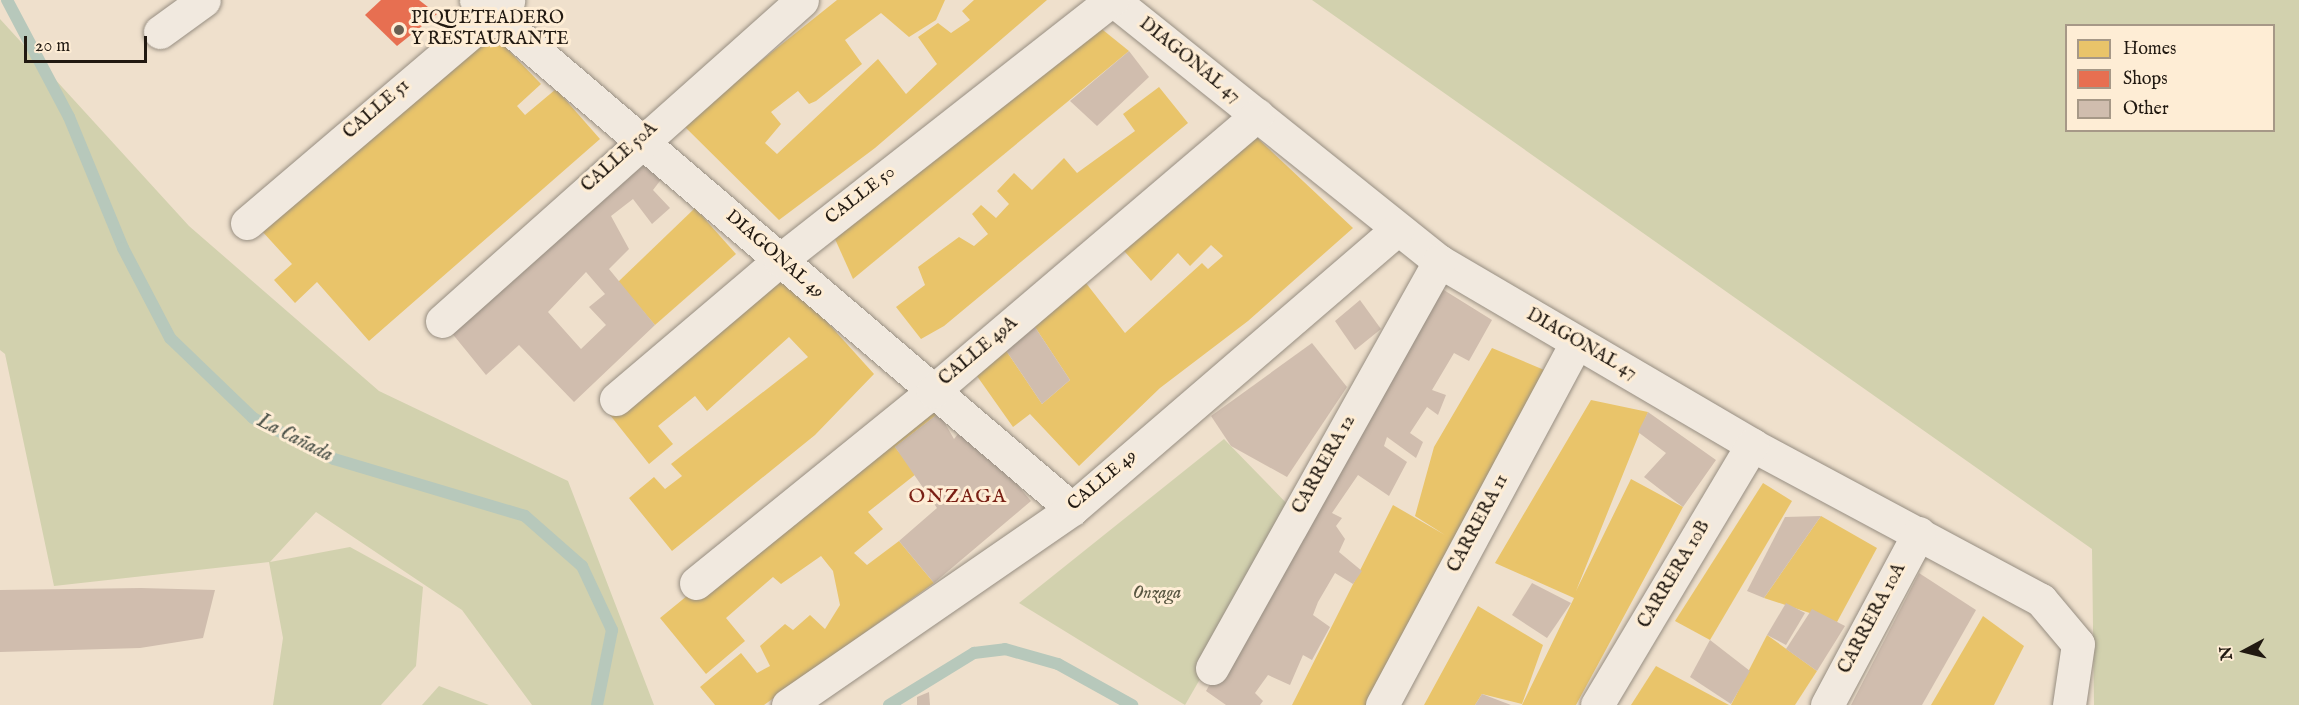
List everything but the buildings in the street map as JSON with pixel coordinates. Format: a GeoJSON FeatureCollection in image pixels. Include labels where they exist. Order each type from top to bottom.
{"type":"FeatureCollection","features":[{"type":"Feature","properties":{"kind":"street"},"geometry":{"type":"LineString","coordinates":[[160,32],[204,0]]}},
{"type":"Feature","properties":{"kind":"street","name":"CALLE 50A"},"geometry":{"type":"LineString","coordinates":[[442,321],[640,140],[802,0]]}},
{"type":"Feature","properties":{"kind":"street","name":"DIAGONAL 47"},"geometry":{"type":"LineString","coordinates":[[1112,0],[1439,261],[1752,445],[2041,600],[2078,644],[2068,705]]}},
{"type":"Feature","properties":{"kind":"street","name":"CALLE 50"},"geometry":{"type":"LineString","coordinates":[[616,399],[780,260],[1112,0]]}},
{"type":"Feature","properties":{"kind":"street","name":"DIAGONAL 49"},"geometry":{"type":"LineString","coordinates":[[492,5],[640,140],[1072,509]]}},
{"type":"Feature","properties":{"kind":"street","name":"CALLE 51"},"geometry":{"type":"LineString","coordinates":[[247,223],[492,5]]}},
{"type":"Feature","properties":{"kind":"street","name":"CALLE 49A"},"geometry":{"type":"LineString","coordinates":[[696,583],[933,391],[1257,115]]}},
{"type":"Feature","properties":{"kind":"street","name":"CALLE 49"},"geometry":{"type":"LineString","coordinates":[[788,705],[1072,509],[1397,229]]}},
{"type":"Feature","properties":{"kind":"street","name":"CARRERA 12"},"geometry":{"type":"LineString","coordinates":[[1212,668],[1439,261]]}},
{"type":"Feature","properties":{"kind":"street","name":"CARRERA 11"},"geometry":{"type":"LineString","coordinates":[[1382,705],[1576,343]]}},
{"type":"Feature","properties":{"kind":"street","name":"CARRERA 10B"},"geometry":{"type":"LineString","coordinates":[[1597,705],[1752,445]]}},
{"type":"Feature","properties":{"kind":"street","name":"CARRERA 10A"},"geometry":{"type":"LineString","coordinates":[[1827,705],[1919,533]]}},
{"type":"Feature","properties":{"kind":"green space"},"geometry":{"type":"Polygon","coordinates":[[[1312,0],[2299,0],[2299,705],[2094,705],[2092,549],[1312,0]]]}},
{"type":"Feature","properties":{"kind":"green space"},"geometry":{"type":"Polygon","coordinates":[[[0,19],[189,226],[379,391],[568,481],[654,705],[532,705],[462,610],[316,512],[270,562],[350,547],[423,587],[416,666],[381,705],[273,705],[283,638],[269,562],[54,586],[5,354],[0,350],[0,19]]]}},
{"type":"Feature","properties":{"kind":"green space","name":"Onzaga"},"geometry":{"type":"Polygon","coordinates":[[[1224,439],[1296,513],[1185,705],[1019,603],[1224,439]]]}},
{"type":"Feature","properties":{"kind":"green space"},"geometry":{"type":"Polygon","coordinates":[[[439,686],[489,705],[422,705],[439,686]]]}},
{"type":"Feature","properties":{"kind":"waterway","name":"La Cañada"},"geometry":{"type":"LineString","coordinates":[[7,0],[69,117],[123,248],[170,338],[253,418],[334,459],[525,516],[582,566],[612,630],[597,705]]}},
{"type":"Feature","properties":{"kind":"waterway","name":"La Cañada"},"geometry":{"type":"LineString","coordinates":[[889,705],[974,653],[1005,649],[1058,664],[1132,705]]}},
{"type":"Feature","properties":{"kind":"place","name":"PIQUETEADERO Y RESTAURANTE"},"geometry":{"type":"Point","coordinates":[399,30]}},
{"type":"Feature","properties":{"kind":"district","name":"ONZAGA"},"geometry":{"type":"Point","coordinates":[958,496]}}]}
